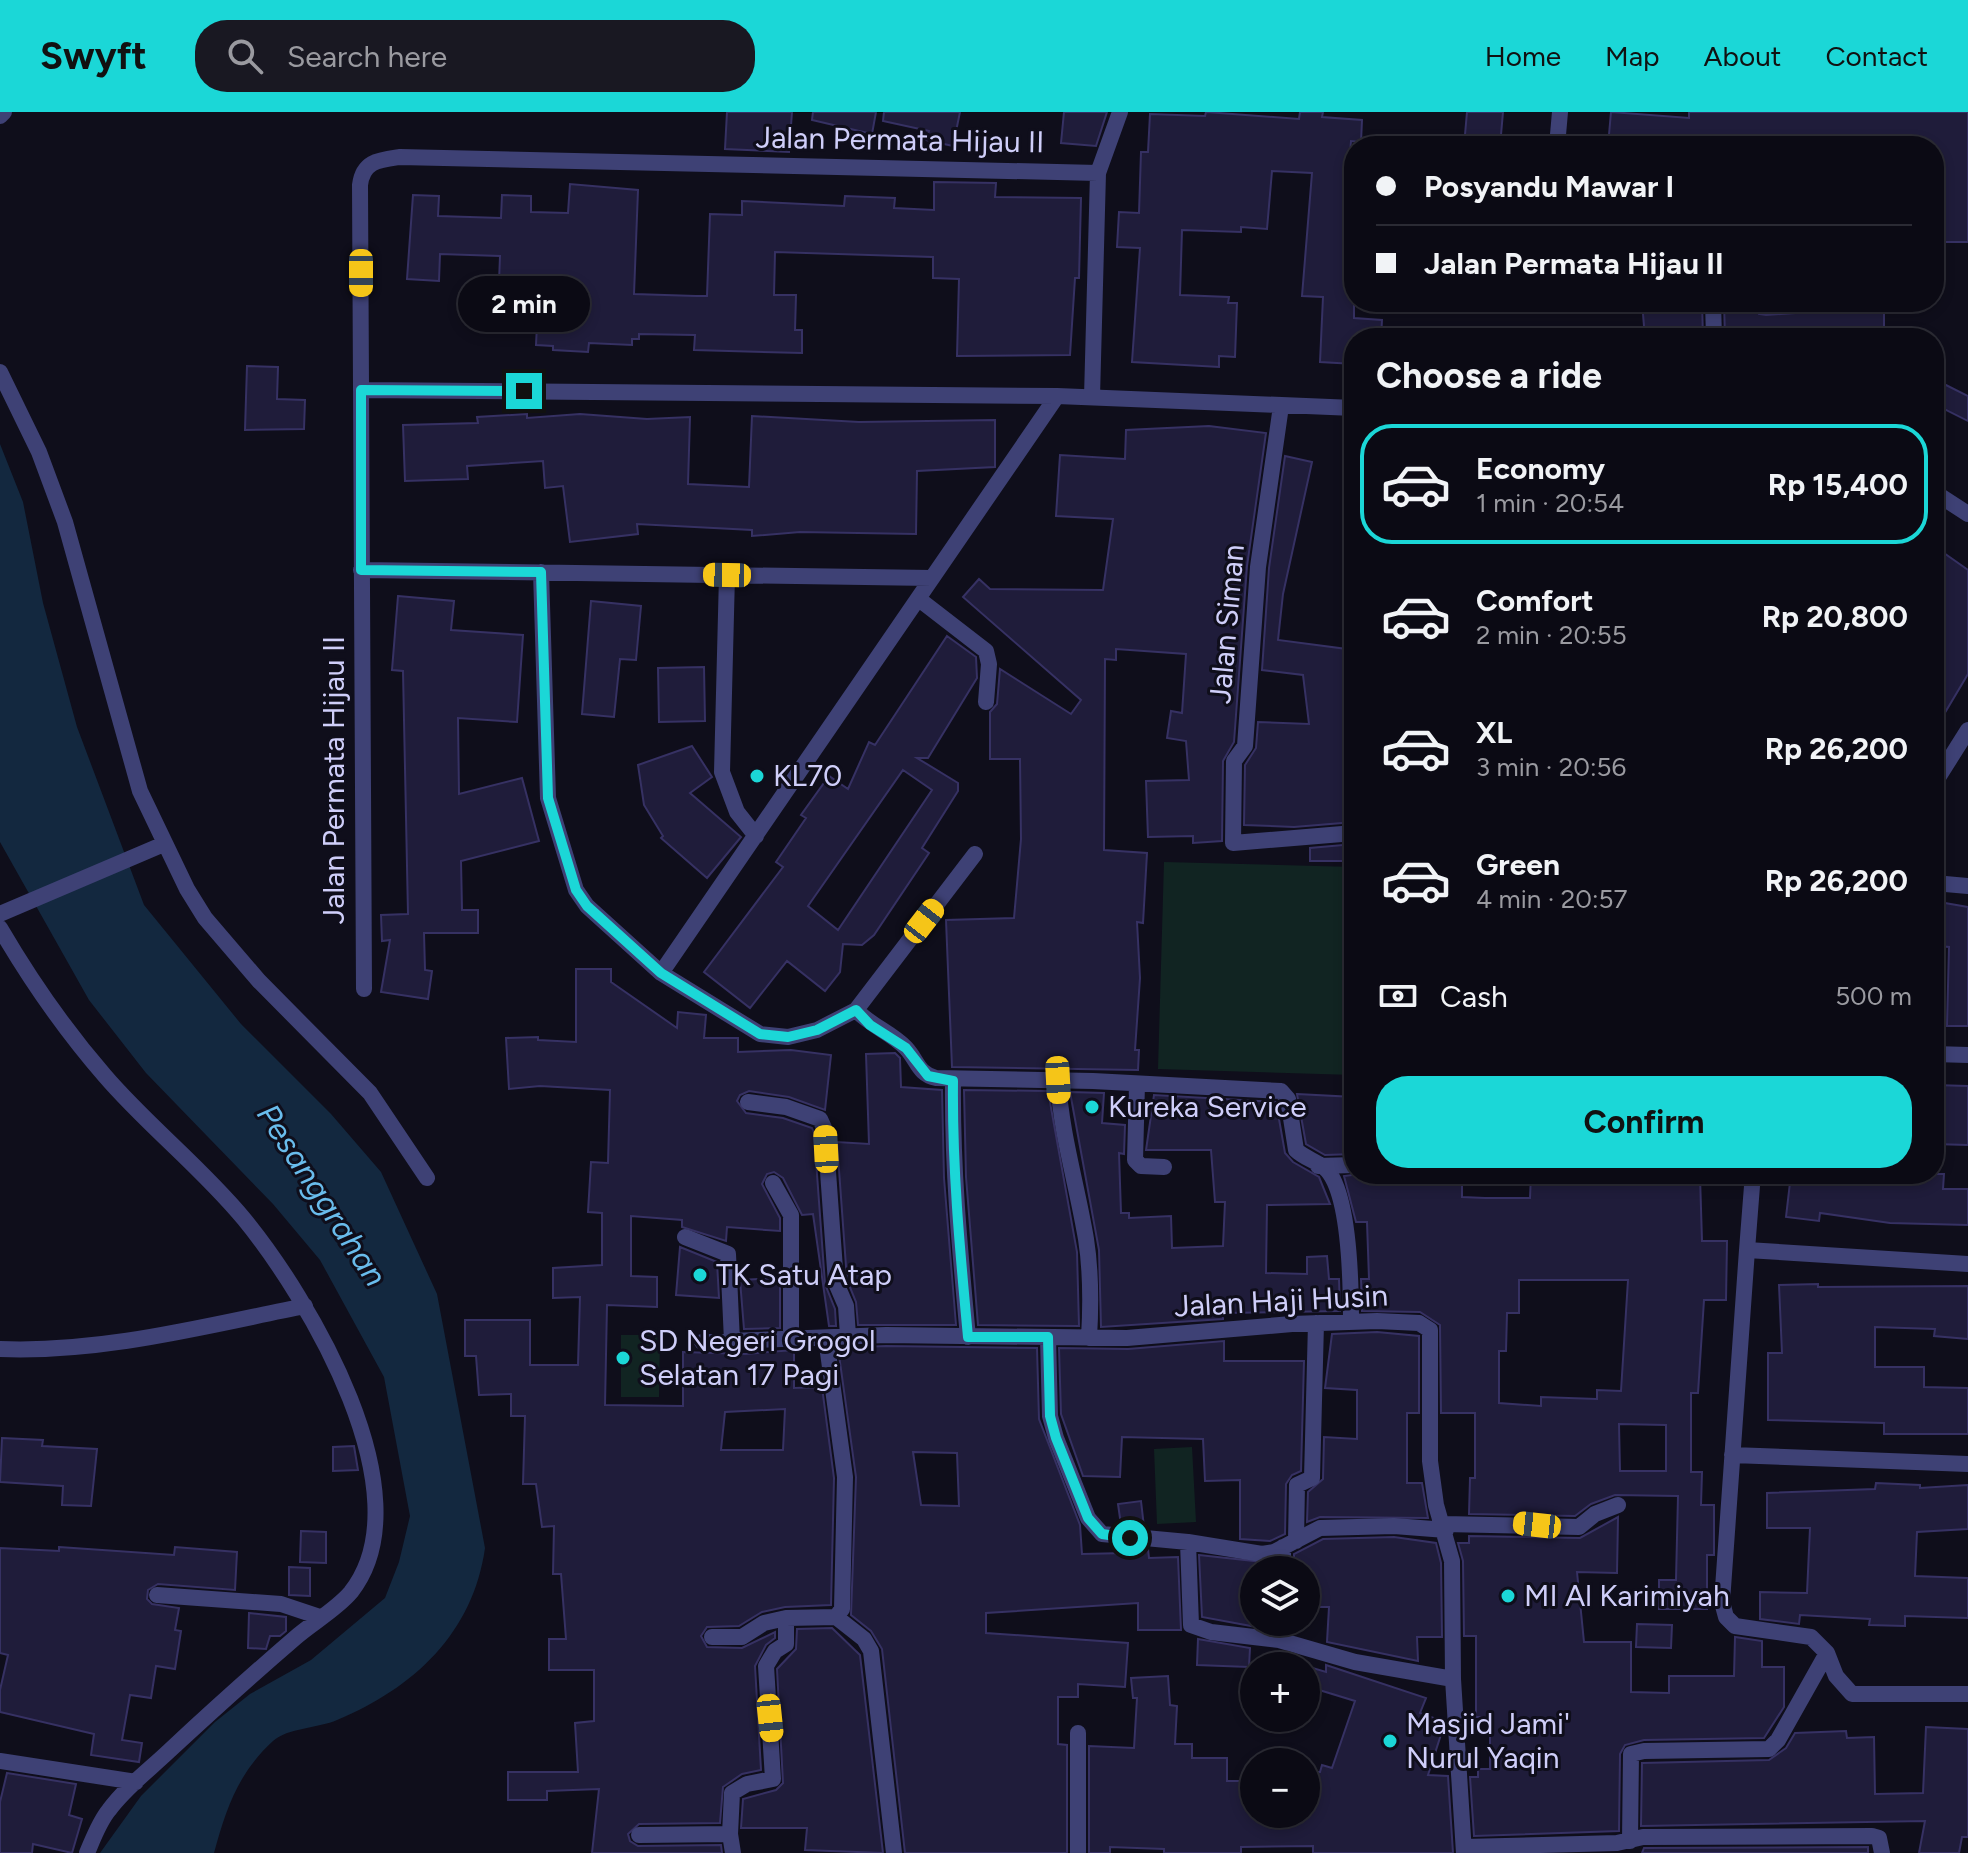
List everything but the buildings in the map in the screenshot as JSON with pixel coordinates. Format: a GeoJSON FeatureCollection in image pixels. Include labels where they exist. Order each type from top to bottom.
{"type":"FeatureCollection","features":[{"type":"Feature","properties":{"kind":"street"},"geometry":{"type":"LineString","coordinates":[[1092,397],[1098,173],[1120,112]]}},
{"type":"Feature","properties":{"kind":"street"},"geometry":{"type":"LineString","coordinates":[[1558,136],[1560,112]]}},
{"type":"Feature","properties":{"kind":"street","name":"Jalan Permata Hijau II"},"geometry":{"type":"LineString","coordinates":[[364,989],[361,174],[376,160],[400,157],[1098,173]]}},
{"type":"Feature","properties":{"kind":"street"},"geometry":{"type":"LineString","coordinates":[[0,372],[39,452],[65,522],[158,847],[205,918],[259,981],[370,1093],[427,1178]]}},
{"type":"Feature","properties":{"kind":"street"},"geometry":{"type":"LineString","coordinates":[[361,390],[1057,396],[1344,408]]}},
{"type":"Feature","properties":{"kind":"street"},"geometry":{"type":"LineString","coordinates":[[661,973],[920,600],[1057,396]]}},
{"type":"Feature","properties":{"kind":"street","name":"Jalan Siman"},"geometry":{"type":"LineString","coordinates":[[1281,406],[1258,567],[1245,746],[1234,761],[1233,843],[1344,834]]}},
{"type":"Feature","properties":{"kind":"street"},"geometry":{"type":"LineString","coordinates":[[1944,498],[1968,514]]}},
{"type":"Feature","properties":{"kind":"street"},"geometry":{"type":"LineString","coordinates":[[361,570],[932,578]]}},
{"type":"Feature","properties":{"kind":"street"},"geometry":{"type":"LineString","coordinates":[[541,572],[550,806],[576,890],[587,906],[661,973],[760,1034],[788,1037],[817,1030],[856,1010],[975,854]]}},
{"type":"Feature","properties":{"kind":"street"},"geometry":{"type":"LineString","coordinates":[[727,575],[722,772],[737,812],[756,836]]}},
{"type":"Feature","properties":{"kind":"street"},"geometry":{"type":"LineString","coordinates":[[920,600],[986,651],[989,664],[986,702]]}},
{"type":"Feature","properties":{"kind":"street"},"geometry":{"type":"LineString","coordinates":[[1944,769],[1968,730]]}},
{"type":"Feature","properties":{"kind":"street"},"geometry":{"type":"LineString","coordinates":[[1949,762],[1968,763]]}},
{"type":"Feature","properties":{"kind":"street"},"geometry":{"type":"LineString","coordinates":[[4,912],[158,847]]}},
{"type":"Feature","properties":{"kind":"street"},"geometry":{"type":"LineString","coordinates":[[1944,884],[1968,886]]}},
{"type":"Feature","properties":{"kind":"street"},"geometry":{"type":"LineString","coordinates":[[0,928],[39,993],[79,1045],[245,1220],[305,1306],[339,1374],[361,1434],[377,1506],[374,1538],[365,1568],[350,1593],[136,1782],[107,1811],[87,1853]]}},
{"type":"Feature","properties":{"kind":"street"},"geometry":{"type":"LineString","coordinates":[[856,1010],[870,1025],[906,1048],[928,1076],[953,1081],[1058,1080],[1281,1091],[1288,1099],[1296,1150],[1326,1169],[1341,1208],[1351,1322]]}},
{"type":"Feature","properties":{"kind":"street"},"geometry":{"type":"LineString","coordinates":[[1944,1054],[1968,1055]]}},
{"type":"Feature","properties":{"kind":"street"},"geometry":{"type":"LineString","coordinates":[[1058,1080],[1060,1125],[1087,1241],[1091,1297],[1089,1338]]}},
{"type":"Feature","properties":{"kind":"street"},"geometry":{"type":"LineString","coordinates":[[953,1081],[954,1197],[963,1247],[968,1337]]}},
{"type":"Feature","properties":{"kind":"street"},"geometry":{"type":"LineString","coordinates":[[1141,1084],[1135,1160],[1141,1166],[1164,1167]]}},
{"type":"Feature","properties":{"kind":"street"},"geometry":{"type":"LineString","coordinates":[[748,1102],[786,1107],[820,1119],[825,1130],[836,1283],[846,1306],[848,1336]]}},
{"type":"Feature","properties":{"kind":"street"},"geometry":{"type":"LineString","coordinates":[[1318,1166],[1344,1165]]}},
{"type":"Feature","properties":{"kind":"street"},"geometry":{"type":"LineString","coordinates":[[773,1183],[791,1215],[791,1339]]}},
{"type":"Feature","properties":{"kind":"street"},"geometry":{"type":"LineString","coordinates":[[1752,1184],[1722,1602],[1726,1617],[1735,1626],[1811,1637],[1827,1653],[1836,1676],[1852,1694],[1968,1694]]}},
{"type":"Feature","properties":{"kind":"street"},"geometry":{"type":"LineString","coordinates":[[685,1237],[728,1254],[732,1341]]}},
{"type":"Feature","properties":{"kind":"street"},"geometry":{"type":"LineString","coordinates":[[1747,1250],[1968,1264]]}},
{"type":"Feature","properties":{"kind":"street"},"geometry":{"type":"LineString","coordinates":[[0,1349],[37,1350],[114,1343],[305,1306]]}},
{"type":"Feature","properties":{"kind":"street","name":"Jalan Haji Husin"},"geometry":{"type":"LineString","coordinates":[[702,1342],[848,1336],[1089,1338],[1351,1322],[1419,1323],[1430,1330],[1430,1461],[1436,1505],[1445,1527],[1454,1583],[1453,1679],[1464,1850]]}},
{"type":"Feature","properties":{"kind":"street"},"geometry":{"type":"LineString","coordinates":[[1286,1556],[1297,1485],[1312,1478],[1316,1323]]}},
{"type":"Feature","properties":{"kind":"street"},"geometry":{"type":"LineString","coordinates":[[1048,1337],[1050,1416],[1094,1529],[1114,1537],[1188,1542],[1262,1554],[1320,1528],[1579,1527],[1595,1514],[1618,1505]]}},
{"type":"Feature","properties":{"kind":"street"},"geometry":{"type":"LineString","coordinates":[[826,1338],[845,1477],[842,1609],[836,1617]]}},
{"type":"Feature","properties":{"kind":"street"},"geometry":{"type":"LineString","coordinates":[[1732,1455],[1968,1464]]}},
{"type":"Feature","properties":{"kind":"street"},"geometry":{"type":"LineString","coordinates":[[1188,1542],[1191,1625],[1211,1632],[1284,1641],[1355,1662],[1453,1679]]}},
{"type":"Feature","properties":{"kind":"street"},"geometry":{"type":"LineString","coordinates":[[157,1595],[281,1604],[320,1617]]}},
{"type":"Feature","properties":{"kind":"street"},"geometry":{"type":"LineString","coordinates":[[712,1637],[742,1637],[764,1623],[786,1618],[836,1617],[864,1639],[871,1651],[894,1853]]}},
{"type":"Feature","properties":{"kind":"street"},"geometry":{"type":"LineString","coordinates":[[733,1853],[730,1834],[732,1793],[747,1784],[773,1779],[766,1666],[775,1651],[786,1644],[786,1618]]}},
{"type":"Feature","properties":{"kind":"street"},"geometry":{"type":"LineString","coordinates":[[1284,1636],[1284,1641]]}},
{"type":"Feature","properties":{"kind":"street"},"geometry":{"type":"LineString","coordinates":[[1630,1841],[1631,1754],[1644,1751],[1769,1749],[1778,1740],[1827,1653]]}},
{"type":"Feature","properties":{"kind":"street"},"geometry":{"type":"LineString","coordinates":[[1078,1733],[1078,1853]]}},
{"type":"Feature","properties":{"kind":"street"},"geometry":{"type":"LineString","coordinates":[[0,1761],[136,1782]]}},
{"type":"Feature","properties":{"kind":"street"},"geometry":{"type":"LineString","coordinates":[[639,1835],[730,1834]]}},
{"type":"Feature","properties":{"kind":"street"},"geometry":{"type":"LineString","coordinates":[[1464,1850],[1630,1841],[1643,1837],[1872,1836],[1879,1838],[1882,1853]]}},
{"type":"Feature","properties":{"kind":"green space"},"geometry":{"type":"Polygon","coordinates":[[[1164,862],[1344,867],[1344,1075],[1158,1069],[1164,862]]]}},
{"type":"Feature","properties":{"kind":"green space"},"geometry":{"type":"Polygon","coordinates":[[[621,1335],[660,1335],[659,1397],[621,1397],[621,1335]]]}},
{"type":"Feature","properties":{"kind":"green space"},"geometry":{"type":"Polygon","coordinates":[[[1192,1447],[1196,1522],[1157,1524],[1154,1449],[1192,1447]]]}},
{"type":"Feature","properties":{"kind":"water","name":"Pesanggrahan"},"geometry":{"type":"Polygon","coordinates":[[[0,444],[23,502],[43,603],[77,727],[144,905],[241,1024],[331,1114],[381,1172],[437,1294],[485,1548],[468,1606],[435,1654],[415,1674],[365,1707],[330,1723],[286,1733],[273,1741],[251,1766],[235,1792],[214,1853],[100,1853],[141,1796],[215,1722],[250,1694],[311,1660],[385,1598],[399,1562],[410,1516],[384,1377],[320,1260],[273,1204],[146,1073],[89,1000],[0,842],[0,444]]]}},
{"type":"Feature","properties":{"kind":"place","name":"KL70"},"geometry":{"type":"Point","coordinates":[757,776]}},
{"type":"Feature","properties":{"kind":"place","name":"Kureka Service"},"geometry":{"type":"Point","coordinates":[1092,1107]}},
{"type":"Feature","properties":{"kind":"place","name":"TK Satu Atap"},"geometry":{"type":"Point","coordinates":[700,1275]}},
{"type":"Feature","properties":{"kind":"place","name":"SD Negeri Grogol Selatan 17 Pagi"},"geometry":{"type":"Point","coordinates":[623,1358]}},
{"type":"Feature","properties":{"kind":"place","name":"MI Al Karimiyah"},"geometry":{"type":"Point","coordinates":[1508,1596]}},
{"type":"Feature","properties":{"kind":"place","name":"Masjid Jami' Nurul Yaqin"},"geometry":{"type":"Point","coordinates":[1390,1741]}},
{"type":"Feature","properties":{"kind":"route"},"geometry":{"type":"LineString","coordinates":[[524,391],[361,390],[361,570],[541,572],[548,798],[576,890],[587,906],[661,973],[760,1034],[788,1037],[817,1030],[856,1010],[870,1025],[906,1048],[920,1070],[928,1076],[953,1081],[954,1197],[963,1247],[968,1337],[1048,1337],[1050,1416],[1081,1501],[1094,1529],[1114,1537],[1130,1538]]}}]}
